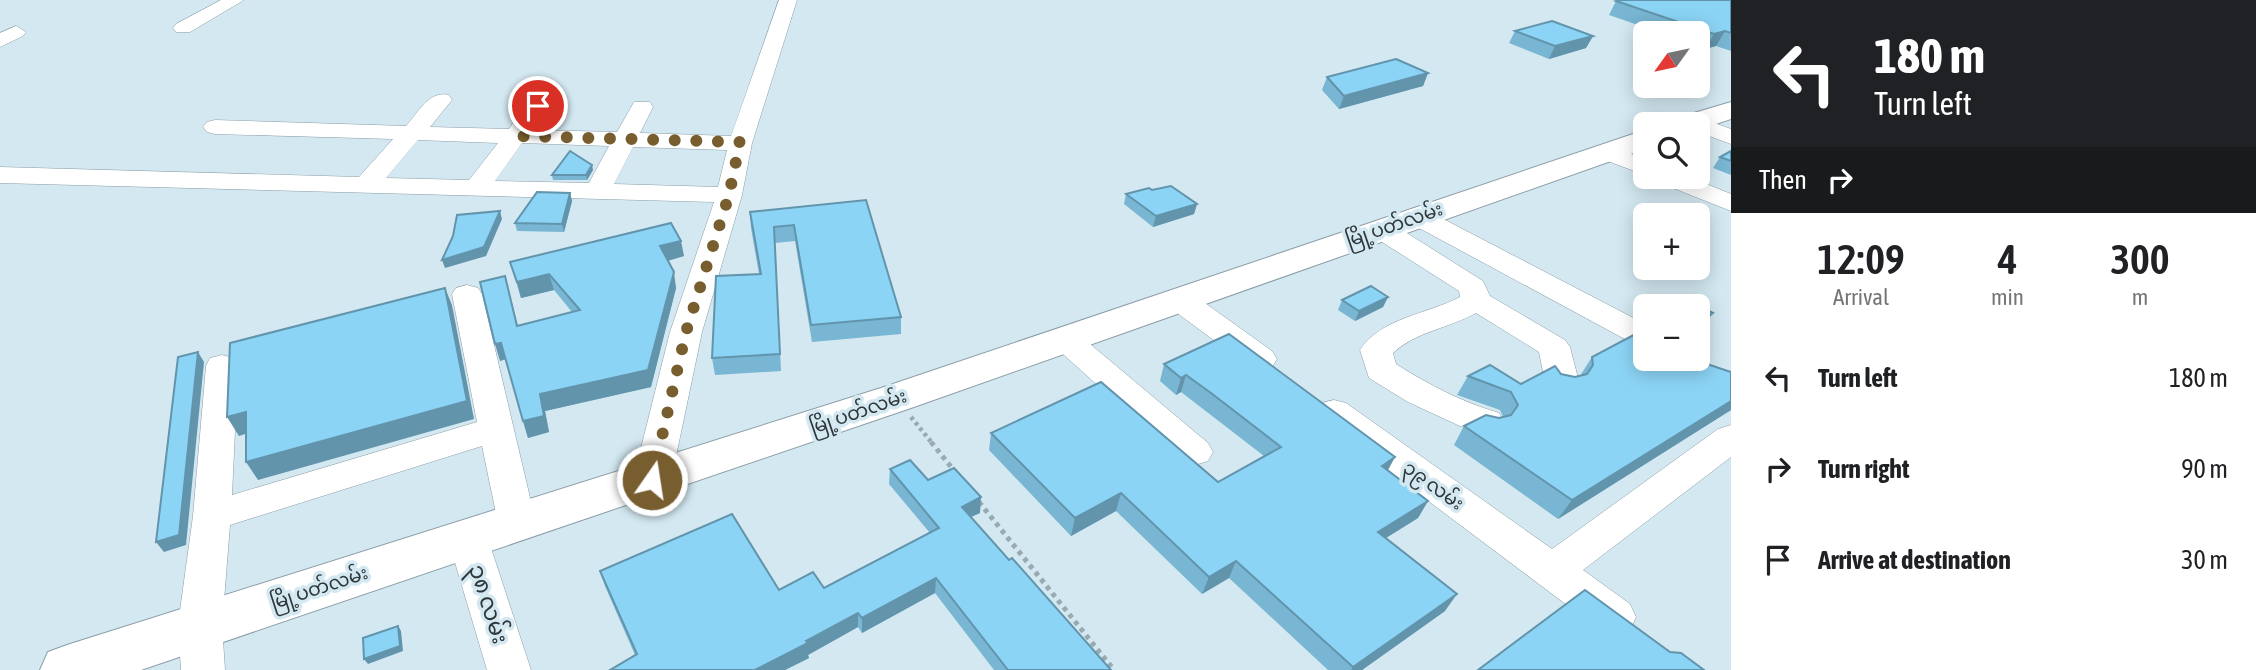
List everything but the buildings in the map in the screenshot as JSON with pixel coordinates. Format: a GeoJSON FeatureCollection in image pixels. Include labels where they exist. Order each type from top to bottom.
{"type":"FeatureCollection","features":[{"type":"Feature","properties":{"kind":"main road"},"geometry":{"type":"LineString","coordinates":[[1710,118],[1731,110]]}},
{"type":"Feature","properties":{"kind":"main road","name":"မြို့ပတ်လမ်း"},"geometry":{"type":"LineString","coordinates":[[67,670],[896,398],[1633,143]]}},
{"type":"Feature","properties":{"kind":"street"},"geometry":{"type":"LineString","coordinates":[[183,28],[235,0]]}},
{"type":"Feature","properties":{"kind":"street"},"geometry":{"type":"LineString","coordinates":[[652,480],[686,332],[729,195],[740,142],[788,0]]}},
{"type":"Feature","properties":{"kind":"street"},"geometry":{"type":"LineString","coordinates":[[365,186],[441,100]]}},
{"type":"Feature","properties":{"kind":"street"},"geometry":{"type":"LineString","coordinates":[[476,189],[538,106]]}},
{"type":"Feature","properties":{"kind":"street"},"geometry":{"type":"LineString","coordinates":[[597,192],[642,107]]}},
{"type":"Feature","properties":{"kind":"street"},"geometry":{"type":"LineString","coordinates":[[215,127],[740,142]]}},
{"type":"Feature","properties":{"kind":"street"},"geometry":{"type":"LineString","coordinates":[[1710,130],[1731,137]]}},
{"type":"Feature","properties":{"kind":"street"},"geometry":{"type":"LineString","coordinates":[[1606,152],[1633,163]]}},
{"type":"Feature","properties":{"kind":"street"},"geometry":{"type":"LineString","coordinates":[[0,176],[729,195]]}},
{"type":"Feature","properties":{"kind":"street"},"geometry":{"type":"LineString","coordinates":[[1697,189],[1731,203]]}},
{"type":"Feature","properties":{"kind":"street"},"geometry":{"type":"LineString","coordinates":[[1399,222],[1473,287],[1476,301],[1554,347],[1562,382]]}},
{"type":"Feature","properties":{"kind":"street"},"geometry":{"type":"LineString","coordinates":[[1399,222],[1633,331]]}},
{"type":"Feature","properties":{"kind":"street"},"geometry":{"type":"LineString","coordinates":[[467,295],[517,523]]}},
{"type":"Feature","properties":{"kind":"street","name":"၃၉ လမ်း"},"geometry":{"type":"LineString","coordinates":[[1180,300],[1642,637]]}},
{"type":"Feature","properties":{"kind":"street"},"geometry":{"type":"LineString","coordinates":[[1476,301],[1450,315],[1393,335],[1376,350],[1381,370],[1417,394],[1455,414],[1487,422]]}},
{"type":"Feature","properties":{"kind":"street"},"geometry":{"type":"LineString","coordinates":[[1066,340],[1195,452]]}},
{"type":"Feature","properties":{"kind":"street"},"geometry":{"type":"LineString","coordinates":[[203,670],[200,625],[212,516],[222,366]]}},
{"type":"Feature","properties":{"kind":"street"},"geometry":{"type":"LineString","coordinates":[[212,516],[496,429]]}},
{"type":"Feature","properties":{"kind":"street"},"geometry":{"type":"LineString","coordinates":[[1552,571],[1731,438]]}},
{"type":"Feature","properties":{"kind":"street","name":"၃၈ လမ်း"},"geometry":{"type":"LineString","coordinates":[[468,539],[509,670]]}},
{"type":"Feature","properties":{"kind":"path"},"geometry":{"type":"LineString","coordinates":[[896,398],[961,480]]}},
{"type":"Feature","properties":{"kind":"path"},"geometry":{"type":"LineString","coordinates":[[978,501],[1114,670]]}},
{"type":"Feature","properties":{"kind":"route"},"geometry":{"type":"LineString","coordinates":[[538,106],[517,136],[740,142],[729,195],[686,332],[652,480]]}}]}
